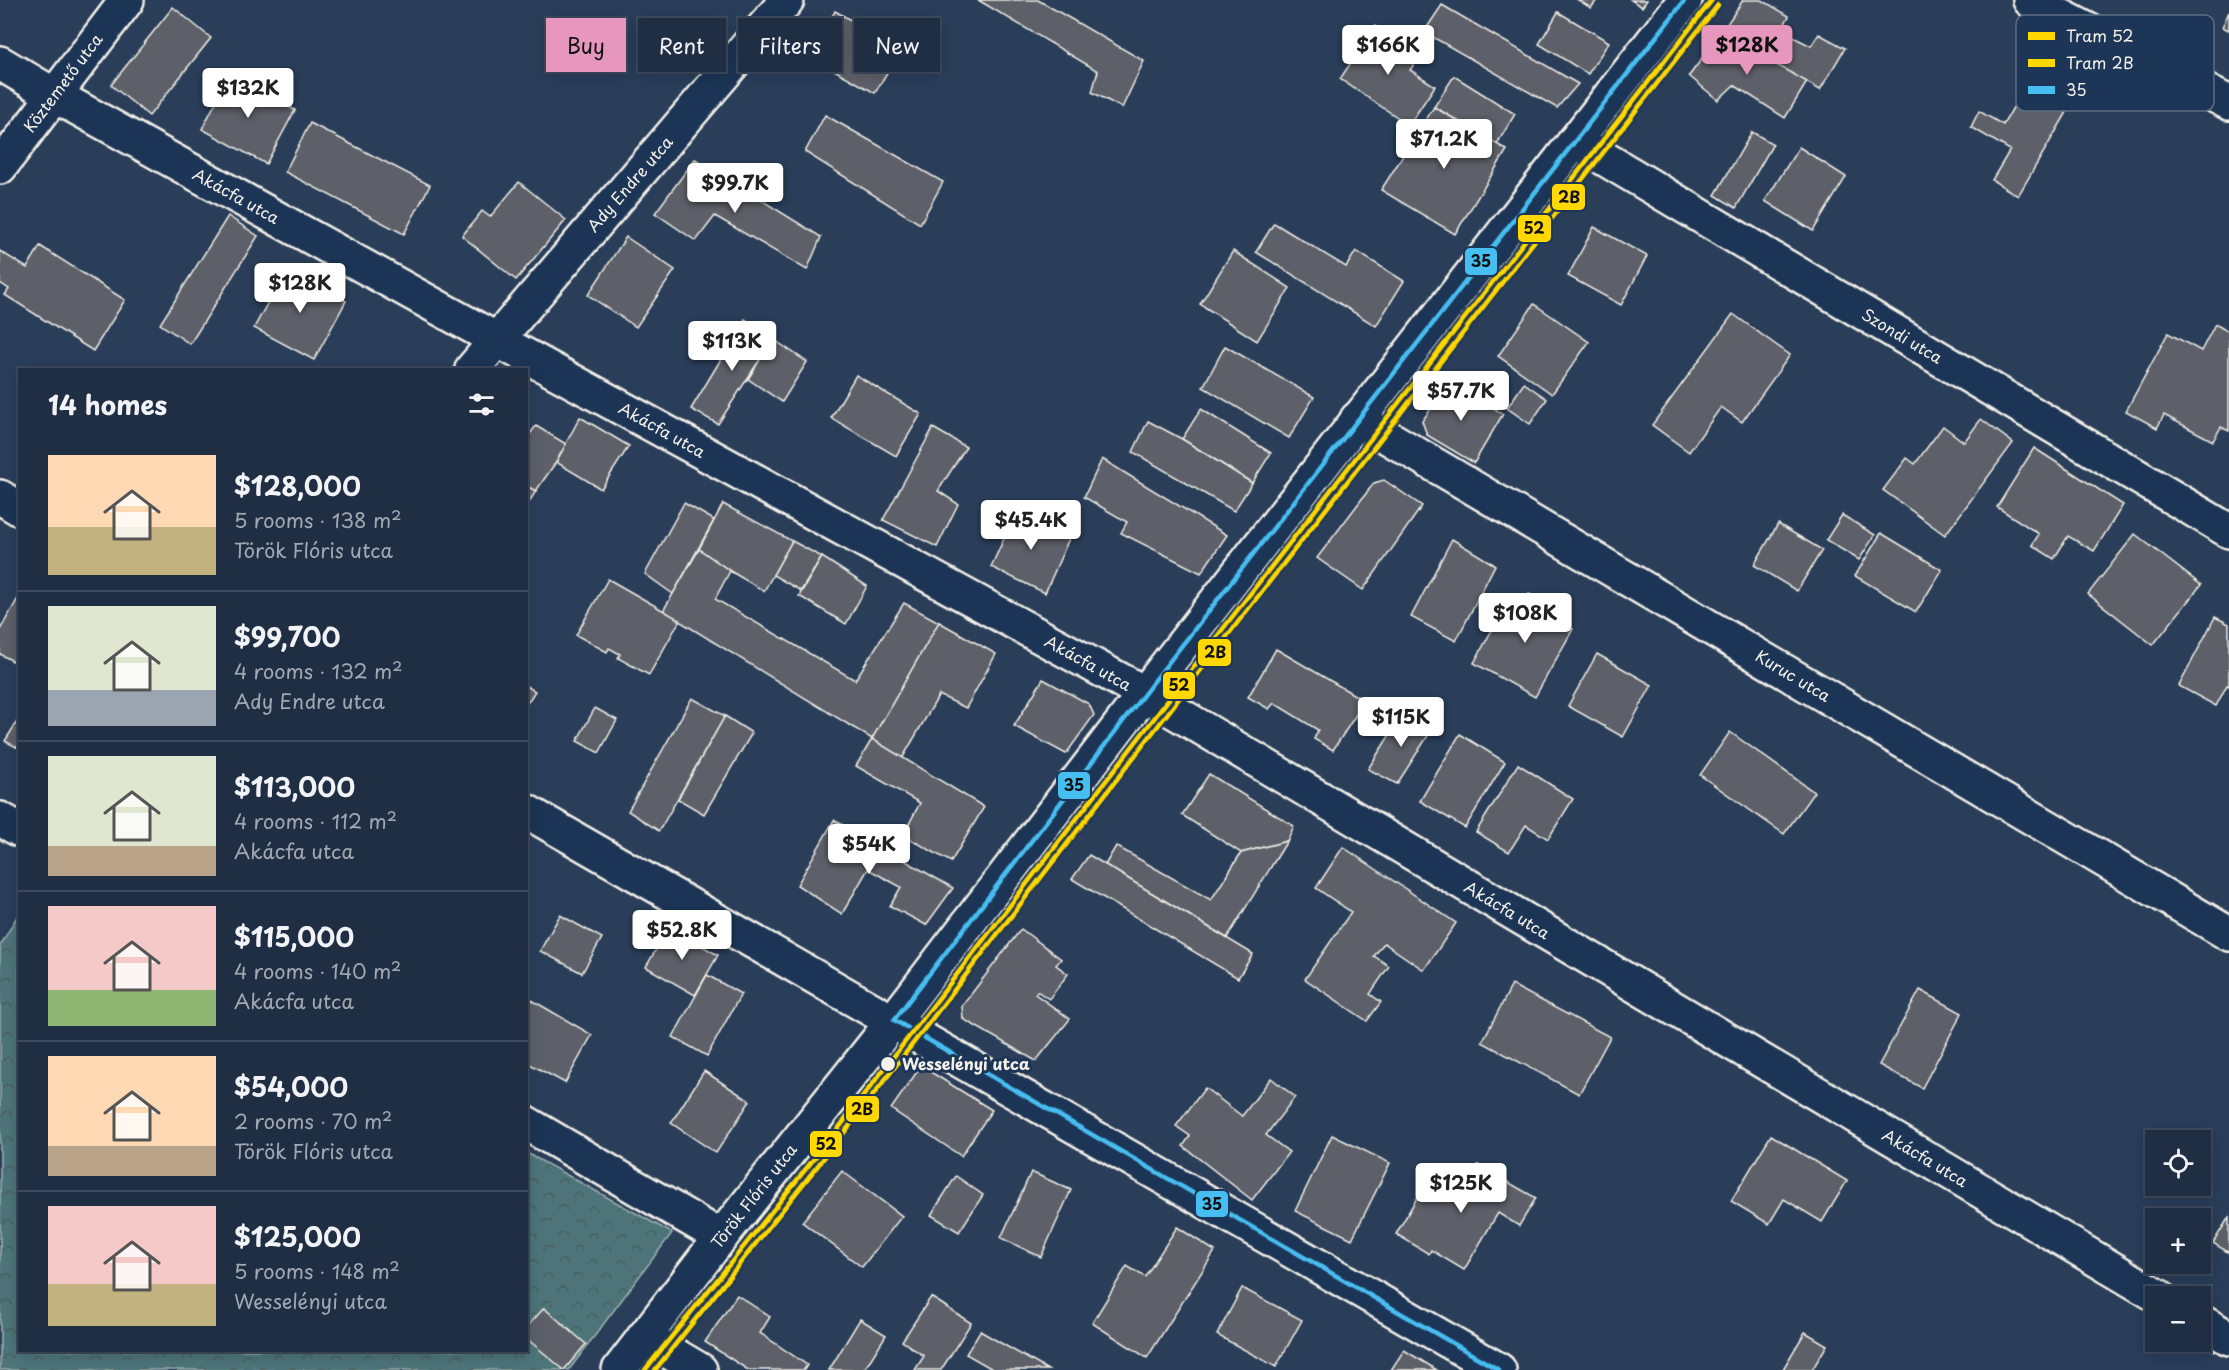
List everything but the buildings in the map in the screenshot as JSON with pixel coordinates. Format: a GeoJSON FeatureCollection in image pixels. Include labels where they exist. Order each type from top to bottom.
{"type":"FeatureCollection","features":[{"type":"Feature","properties":{"kind":"street","name":"Köztemető utca"},"geometry":{"type":"LineString","coordinates":[[0,167],[127,0]]}},
{"type":"Feature","properties":{"kind":"street","name":"Ady Endre utca"},"geometry":{"type":"LineString","coordinates":[[473,368],[787,0]]}},
{"type":"Feature","properties":{"kind":"street","name":"Török Flóris utca"},"geometry":{"type":"LineString","coordinates":[[619,1370],[721,1237],[894,1020],[1357,419],[1685,0]]}},
{"type":"Feature","properties":{"kind":"street"},"geometry":{"type":"LineString","coordinates":[[2030,0],[2059,15]]}},
{"type":"Feature","properties":{"kind":"street","name":"Akácfa utca"},"geometry":{"type":"LineString","coordinates":[[0,63],[497,340],[1144,694],[2145,1288]]}},
{"type":"Feature","properties":{"kind":"street"},"geometry":{"type":"LineString","coordinates":[[2214,95],[2229,103]]}},
{"type":"Feature","properties":{"kind":"street","name":"Szondi utca"},"geometry":{"type":"LineString","coordinates":[[1575,141],[2229,531]]}},
{"type":"Feature","properties":{"kind":"street","name":"Kuruc utca"},"geometry":{"type":"LineString","coordinates":[[1357,419],[2229,934]]}},
{"type":"Feature","properties":{"kind":"street"},"geometry":{"type":"LineString","coordinates":[[0,497],[18,508]]}},
{"type":"Feature","properties":{"kind":"street"},"geometry":{"type":"LineString","coordinates":[[528,812],[894,1020],[1499,1370]]}},
{"type":"Feature","properties":{"kind":"street"},"geometry":{"type":"LineString","coordinates":[[0,819],[18,829]]}},
{"type":"Feature","properties":{"kind":"street"},"geometry":{"type":"LineString","coordinates":[[528,1124],[721,1237]]}},
{"type":"Feature","properties":{"kind":"street"},"geometry":{"type":"LineString","coordinates":[[2211,1327],[2229,1338]]}},
{"type":"Feature","properties":{"kind":"street"},"geometry":{"type":"LineString","coordinates":[[644,1337],[700,1370]]}},
{"type":"Feature","properties":{"kind":"green space"},"geometry":{"type":"Polygon","coordinates":[[[18,915],[18,1352],[528,1352],[528,1154],[672,1233],[569,1370],[0,1370],[0,946],[18,915]]]}},
{"type":"Feature","properties":{"kind":"tram line","name":"52"},"geometry":{"type":"LineString","coordinates":[[645,1370],[841,1125],[1712,0]]}},
{"type":"Feature","properties":{"kind":"tram line","name":"2B"},"geometry":{"type":"LineString","coordinates":[[655,1370],[847,1129],[1718,5]]}},
{"type":"Feature","properties":{"kind":"transit line","name":"35"},"geometry":{"type":"LineString","coordinates":[[1499,1370],[894,1020],[1144,694],[1685,0]]}},
{"type":"Feature","properties":{"kind":"place","name":"Wesselényi utca"},"geometry":{"type":"Point","coordinates":[888,1064]}}]}
